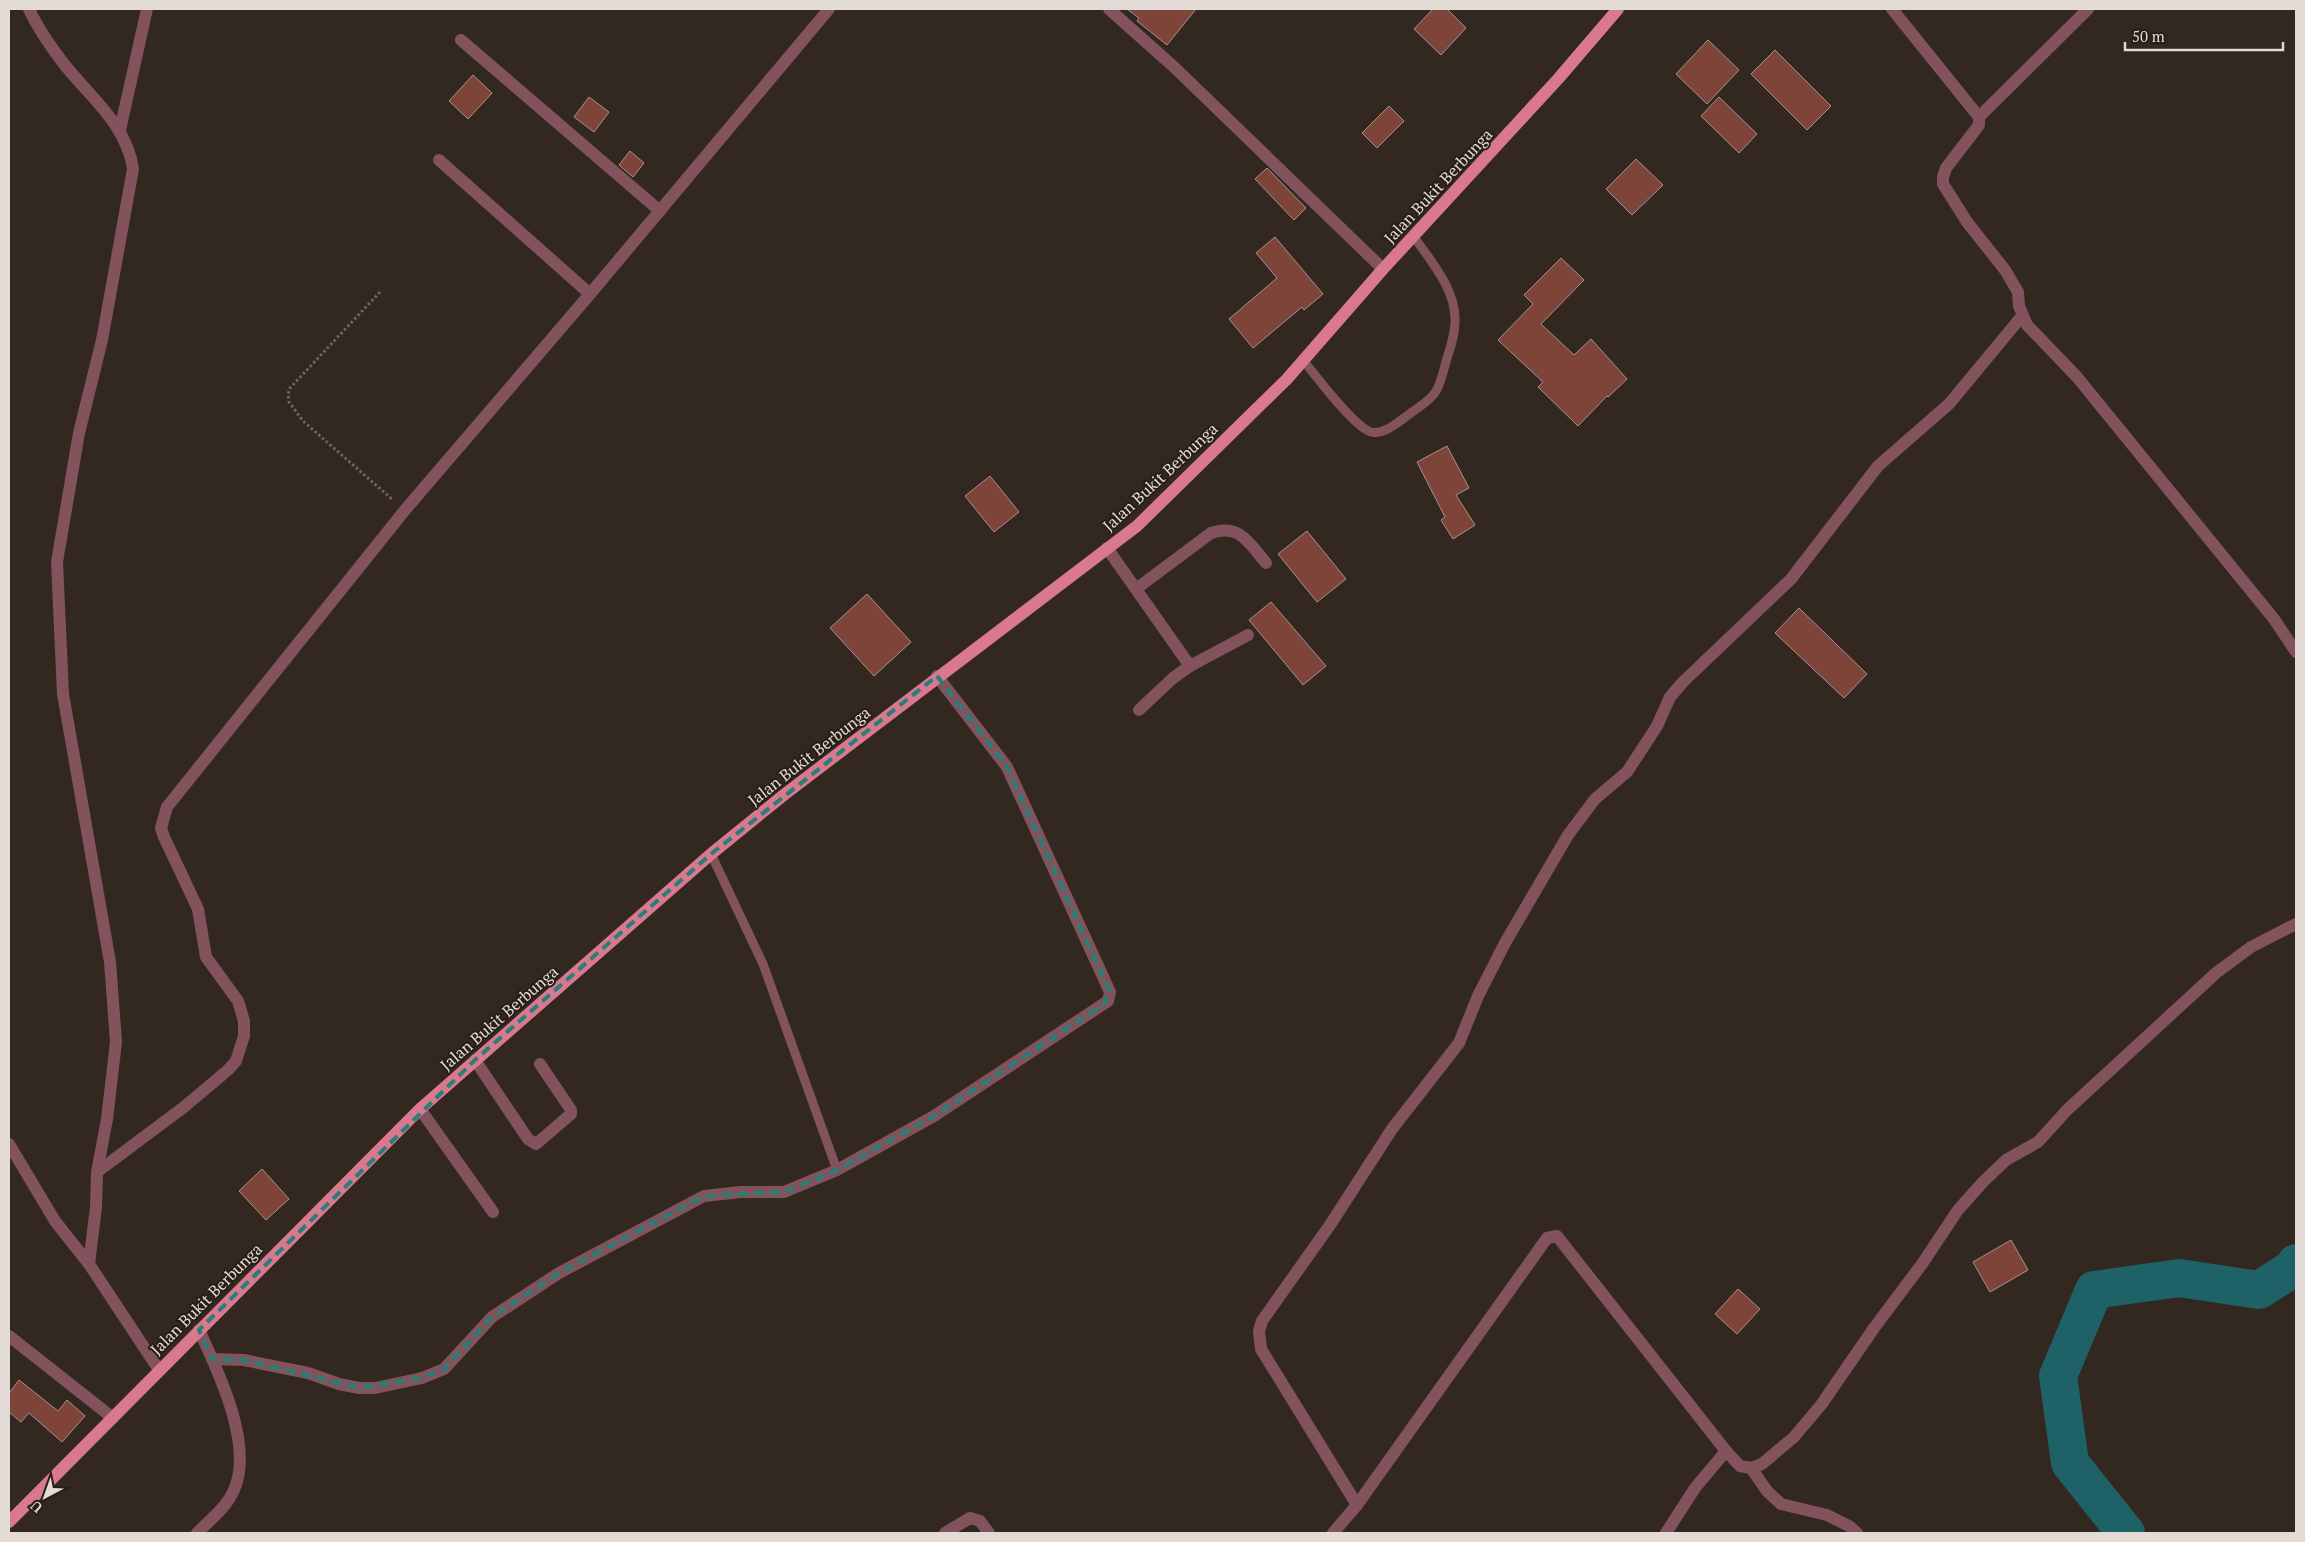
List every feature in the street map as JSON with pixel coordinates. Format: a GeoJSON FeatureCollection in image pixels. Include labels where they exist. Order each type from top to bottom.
{"type":"FeatureCollection","features":[{"type":"Feature","properties":{"kind":"main road","name":"Jalan Bukit Berbunga"},"geometry":{"type":"LineString","coordinates":[[9,1522],[420,1109],[475,1060],[711,854],[785,794],[937,676],[1136,526],[1287,379],[1383,268],[1414,237],[1558,79],[1618,9]]}},
{"type":"Feature","properties":{"kind":"street"},"geometry":{"type":"LineString","coordinates":[[29,9],[35,22],[64,64],[120,130],[132,159],[132,184],[102,340],[79,433],[57,562],[63,694],[110,962],[116,1042],[107,1119],[97,1172],[96,1207],[89,1264]]}},
{"type":"Feature","properties":{"kind":"street"},"geometry":{"type":"LineString","coordinates":[[120,130],[147,9]]}},
{"type":"Feature","properties":{"kind":"street"},"geometry":{"type":"LineString","coordinates":[[97,1172],[184,1107],[228,1070],[236,1061],[244,1036],[244,1021],[238,1001],[206,957],[198,909],[161,828],[168,807],[344,584],[405,510],[660,212],[829,9]]}},
{"type":"Feature","properties":{"kind":"street"},"geometry":{"type":"LineString","coordinates":[[1109,9],[1174,67],[1383,268]]}},
{"type":"Feature","properties":{"kind":"street"},"geometry":{"type":"LineString","coordinates":[[1892,9],[1979,117],[1979,125],[1946,168],[1943,184],[1967,222],[2005,270],[2018,292],[2022,316],[2027,325],[2077,377],[2274,619],[2296,652]]}},
{"type":"Feature","properties":{"kind":"street"},"geometry":{"type":"LineString","coordinates":[[1979,117],[2088,9]]}},
{"type":"Feature","properties":{"kind":"street"},"geometry":{"type":"LineString","coordinates":[[461,40],[660,212]]}},
{"type":"Feature","properties":{"kind":"street"},"geometry":{"type":"LineString","coordinates":[[439,160],[590,294]]}},
{"type":"Feature","properties":{"kind":"street"},"geometry":{"type":"LineString","coordinates":[[1357,1505],[1261,1349],[1259,1331],[1262,1321],[1330,1225],[1392,1129],[1459,1043],[1478,996],[1505,943],[1568,835],[1595,800],[1627,772],[1657,726],[1670,697],[1683,682],[1791,579],[1878,466],[1949,404],[2022,316]]}},
{"type":"Feature","properties":{"kind":"street"},"geometry":{"type":"LineString","coordinates":[[1136,589],[1211,533],[1218,530],[1234,530],[1243,536],[1266,563]]}},
{"type":"Feature","properties":{"kind":"street"},"geometry":{"type":"LineString","coordinates":[[1107,548],[1190,666]]}},
{"type":"Feature","properties":{"kind":"street"},"geometry":{"type":"LineString","coordinates":[[1139,710],[1173,678],[1190,666],[1248,635]]}},
{"type":"Feature","properties":{"kind":"street"},"geometry":{"type":"LineString","coordinates":[[212,1359],[244,1360],[308,1373],[338,1384],[360,1388],[375,1388],[422,1378],[444,1369],[492,1317],[559,1273],[704,1196],[741,1192],[784,1192],[837,1170],[934,1116],[1104,1004],[1110,995],[1007,766],[937,676]]}},
{"type":"Feature","properties":{"kind":"street"},"geometry":{"type":"LineString","coordinates":[[1333,1533],[1357,1505],[1547,1238],[1557,1236],[1726,1451],[1740,1466],[1752,1468],[1762,1464],[1775,1455],[1821,1405],[1874,1328],[1922,1264],[1958,1210],[1983,1182],[2006,1160],[2038,1142],[2067,1110],[2216,973],[2251,947],[2296,924]]}},
{"type":"Feature","properties":{"kind":"street"},"geometry":{"type":"LineString","coordinates":[[475,1060],[528,1139],[536,1144],[571,1114],[571,1110],[540,1064]]}},
{"type":"Feature","properties":{"kind":"street"},"geometry":{"type":"LineString","coordinates":[[420,1109],[493,1212]]}},
{"type":"Feature","properties":{"kind":"street"},"geometry":{"type":"LineString","coordinates":[[9,1144],[55,1222],[89,1264],[159,1370]]}},
{"type":"Feature","properties":{"kind":"street"},"geometry":{"type":"LineString","coordinates":[[197,1533],[222,1509],[233,1492],[240,1468],[239,1446],[234,1419],[199,1330]]}},
{"type":"Feature","properties":{"kind":"street"},"geometry":{"type":"LineString","coordinates":[[9,1336],[113,1418]]}},
{"type":"Feature","properties":{"kind":"street"},"geometry":{"type":"LineString","coordinates":[[1666,1533],[1696,1488],[1726,1451]]}},
{"type":"Feature","properties":{"kind":"street"},"geometry":{"type":"LineString","coordinates":[[1752,1468],[1767,1491],[1781,1504],[1827,1514],[1857,1533]]}},
{"type":"Feature","properties":{"kind":"street"},"geometry":{"type":"LineString","coordinates":[[945,1533],[970,1518],[980,1522],[989,1533]]}},
{"type":"Feature","properties":{"kind":"lane"},"geometry":{"type":"LineString","coordinates":[[1302,360],[1362,428],[1371,432],[1379,432],[1395,425],[1432,399],[1437,392],[1454,335],[1456,319],[1444,280],[1414,237]]}},
{"type":"Feature","properties":{"kind":"lane"},"geometry":{"type":"LineString","coordinates":[[711,854],[763,964],[837,1170]]}},
{"type":"Feature","properties":{"kind":"path"},"geometry":{"type":"LineString","coordinates":[[380,292],[290,388],[288,394],[289,402],[303,421],[405,510]]}},
{"type":"Feature","properties":{"kind":"highlighted area"},"geometry":{"type":"Polygon","coordinates":[[[937,676],[1007,767],[1110,992],[1104,1004],[934,1116],[837,1170],[784,1192],[704,1196],[559,1273],[492,1317],[444,1369],[422,1378],[359,1388],[244,1360],[212,1359],[199,1330],[475,1060],[711,854],[937,676]]]}},
{"type":"Feature","properties":{"kind":"building"},"geometry":{"type":"Polygon","coordinates":[[[1127,9],[1196,9],[1167,45],[1137,21],[1139,18],[1127,9]]]}},
{"type":"Feature","properties":{"kind":"building"},"geometry":{"type":"Polygon","coordinates":[[[1433,9],[1447,9],[1466,28],[1441,55],[1414,29],[1433,9]]]}},
{"type":"Feature","properties":{"kind":"building"},"geometry":{"type":"Polygon","coordinates":[[[1708,40],[1739,70],[1707,104],[1676,74],[1708,40]]]}},
{"type":"Feature","properties":{"kind":"building"},"geometry":{"type":"Polygon","coordinates":[[[1775,50],[1831,106],[1807,130],[1751,74],[1775,50]]]}},
{"type":"Feature","properties":{"kind":"building"},"geometry":{"type":"Polygon","coordinates":[[[473,75],[492,93],[468,119],[449,101],[473,75]]]}},
{"type":"Feature","properties":{"kind":"building"},"geometry":{"type":"Polygon","coordinates":[[[589,97],[609,112],[594,132],[574,117],[589,97]]]}},
{"type":"Feature","properties":{"kind":"building"},"geometry":{"type":"Polygon","coordinates":[[[1719,97],[1757,134],[1739,153],[1701,116],[1719,97]]]}},
{"type":"Feature","properties":{"kind":"building"},"geometry":{"type":"Polygon","coordinates":[[[1389,106],[1404,121],[1377,148],[1362,133],[1389,106]]]}},
{"type":"Feature","properties":{"kind":"building"},"geometry":{"type":"Polygon","coordinates":[[[630,151],[644,163],[633,177],[619,165],[630,151]]]}},
{"type":"Feature","properties":{"kind":"building"},"geometry":{"type":"Polygon","coordinates":[[[1636,159],[1663,185],[1632,215],[1606,189],[1636,159]]]}},
{"type":"Feature","properties":{"kind":"building"},"geometry":{"type":"Polygon","coordinates":[[[1267,168],[1306,208],[1294,220],[1255,179],[1267,168]]]}},
{"type":"Feature","properties":{"kind":"building"},"geometry":{"type":"Polygon","coordinates":[[[1275,237],[1323,294],[1304,310],[1302,307],[1253,348],[1229,319],[1277,278],[1256,253],[1275,237]]]}},
{"type":"Feature","properties":{"kind":"building"},"geometry":{"type":"Polygon","coordinates":[[[1561,258],[1584,280],[1541,324],[1574,355],[1591,339],[1627,379],[1607,396],[1578,426],[1538,387],[1543,382],[1498,340],[1533,304],[1524,295],[1561,258]]]}},
{"type":"Feature","properties":{"kind":"building"},"geometry":{"type":"Polygon","coordinates":[[[1447,446],[1469,488],[1456,495],[1475,525],[1453,539],[1441,520],[1445,517],[1417,462],[1447,446]]]}},
{"type":"Feature","properties":{"kind":"building"},"geometry":{"type":"Polygon","coordinates":[[[990,476],[1019,512],[994,532],[965,496],[990,476]]]}},
{"type":"Feature","properties":{"kind":"building"},"geometry":{"type":"Polygon","coordinates":[[[1307,531],[1346,579],[1317,602],[1278,554],[1307,531]]]}},
{"type":"Feature","properties":{"kind":"building"},"geometry":{"type":"Polygon","coordinates":[[[867,594],[911,642],[874,676],[830,628],[867,594]]]}},
{"type":"Feature","properties":{"kind":"building"},"geometry":{"type":"Polygon","coordinates":[[[1271,602],[1326,666],[1303,685],[1249,620],[1271,602]]]}},
{"type":"Feature","properties":{"kind":"building"},"geometry":{"type":"Polygon","coordinates":[[[1799,608],[1867,674],[1844,698],[1775,633],[1799,608]]]}},
{"type":"Feature","properties":{"kind":"building"},"geometry":{"type":"Polygon","coordinates":[[[262,1169],[289,1199],[266,1220],[239,1191],[262,1169]]]}},
{"type":"Feature","properties":{"kind":"building"},"geometry":{"type":"Polygon","coordinates":[[[2011,1240],[2028,1270],[1990,1292],[1973,1262],[2011,1240]]]}},
{"type":"Feature","properties":{"kind":"building"},"geometry":{"type":"Polygon","coordinates":[[[1738,1289],[1760,1309],[1737,1334],[1715,1314],[1738,1289]]]}},
{"type":"Feature","properties":{"kind":"building"},"geometry":{"type":"Polygon","coordinates":[[[19,1380],[58,1411],[67,1400],[85,1416],[62,1442],[29,1413],[21,1422],[9,1412],[9,1393],[19,1380]]]}},
{"type":"Feature","properties":{"kind":"waterway"},"geometry":{"type":"LineString","coordinates":[[2126,1533],[2070,1463],[2058,1376],[2094,1290],[2179,1278],[2259,1290],[2295,1267],[2296,1263]]}}]}
